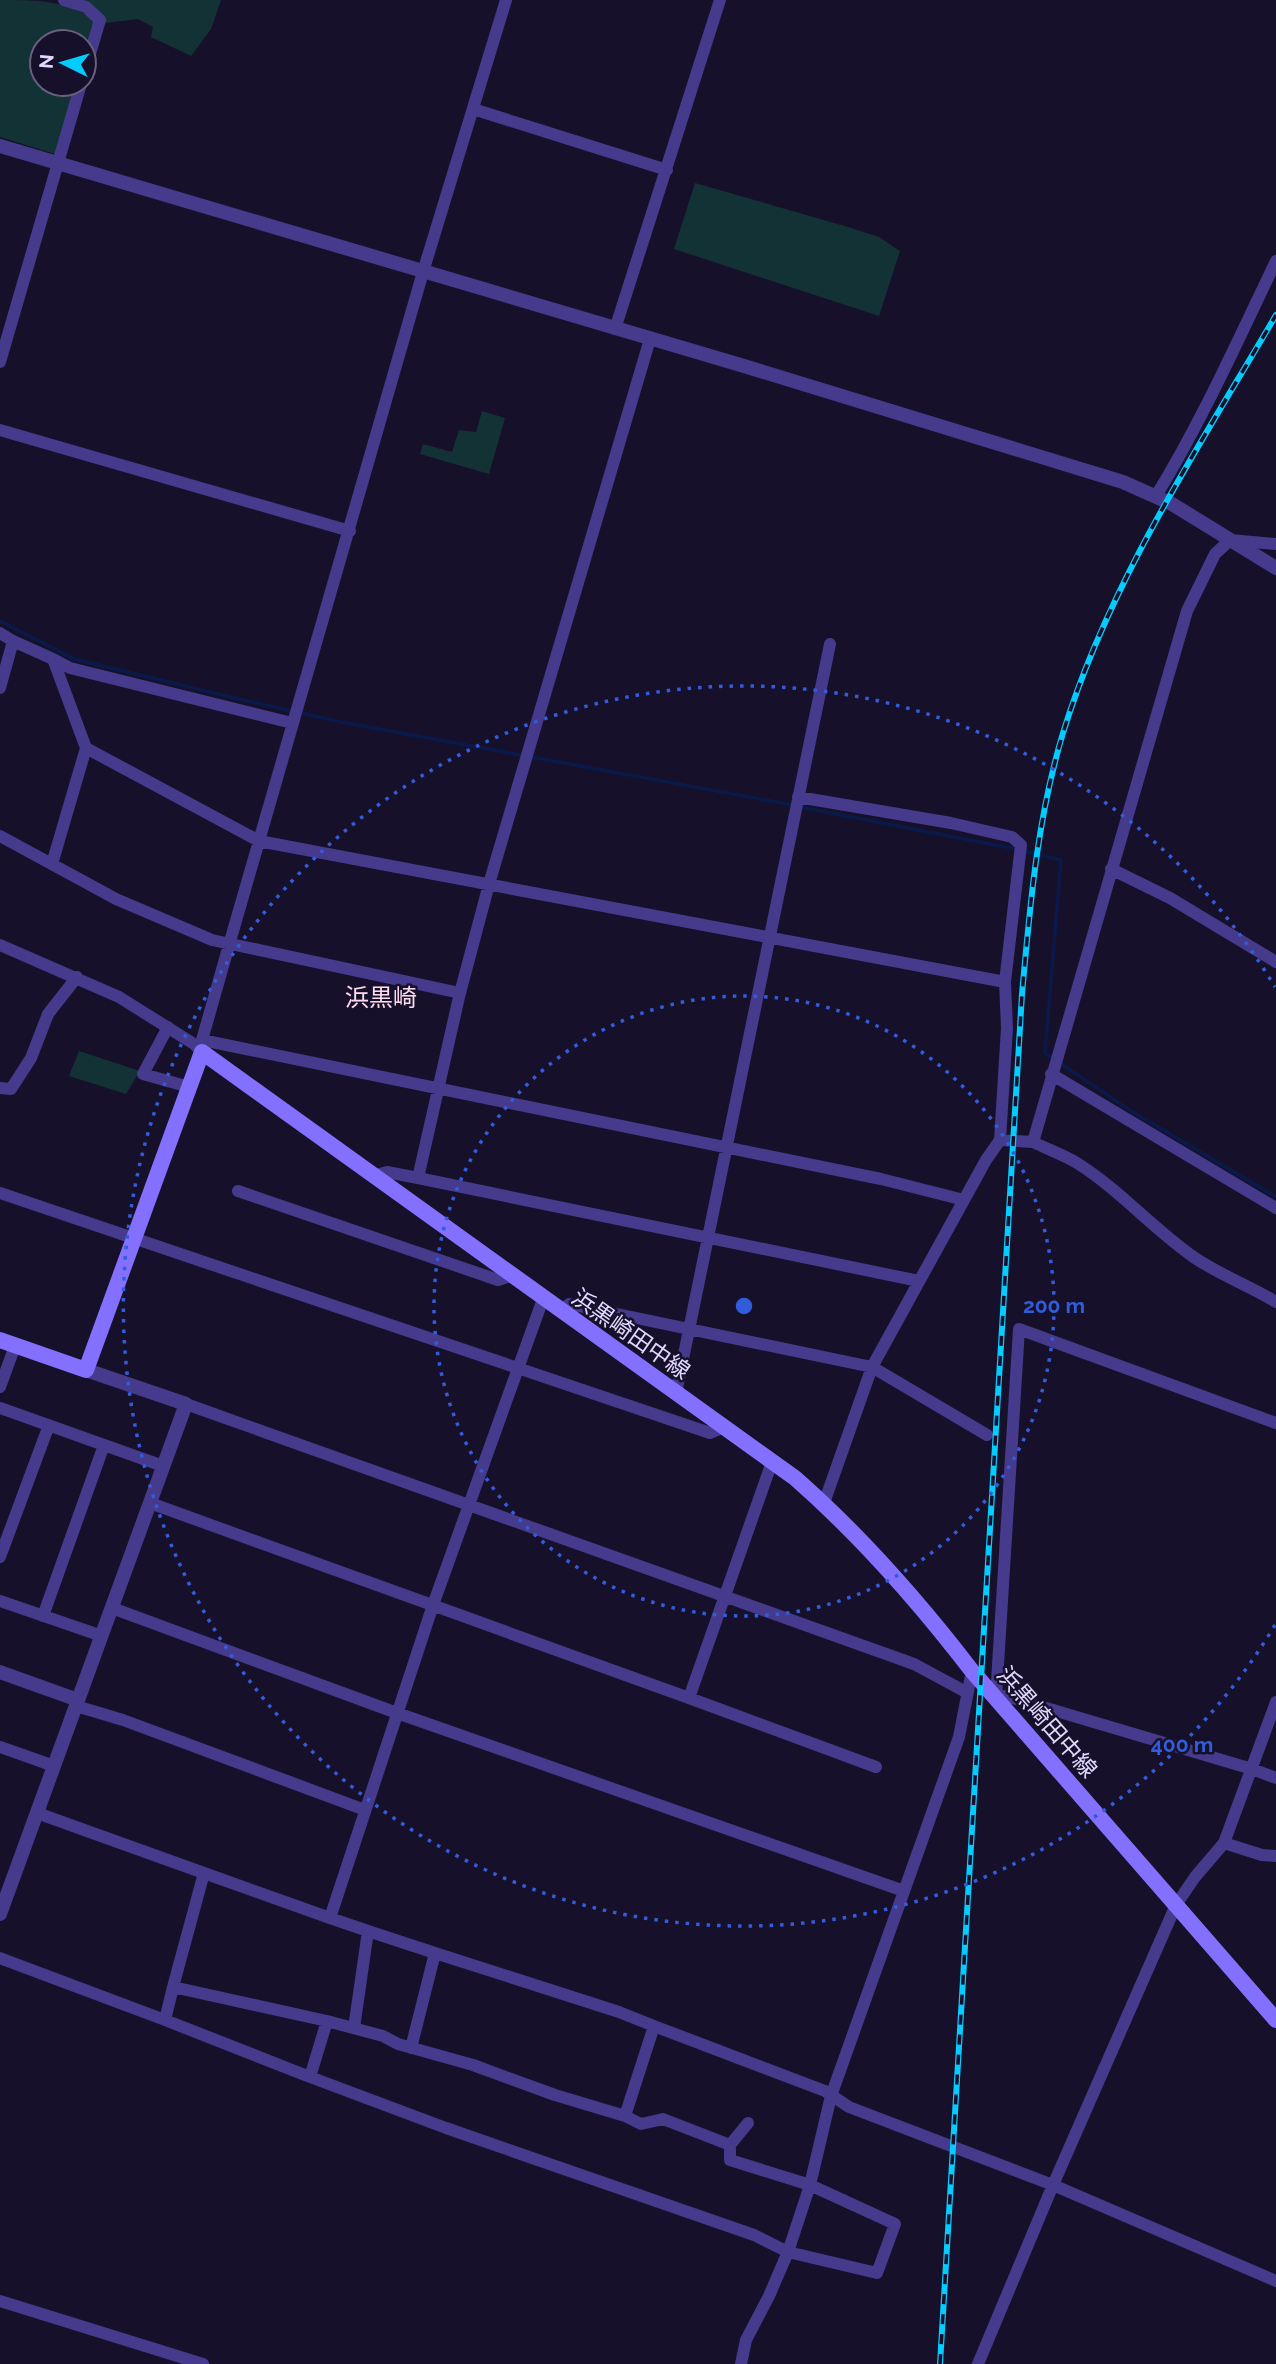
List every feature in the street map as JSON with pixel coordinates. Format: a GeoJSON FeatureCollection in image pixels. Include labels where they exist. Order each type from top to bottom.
{"type":"FeatureCollection","features":[{"type":"Feature","properties":{"kind":"main road"},"geometry":{"type":"LineString","coordinates":[[8,1343],[86,1370],[202,1046]]}},
{"type":"Feature","properties":{"kind":"main road","name":"浜黒崎田中線"},"geometry":{"type":"LineString","coordinates":[[202,1046],[374,1176],[724,1427],[824,1503],[934,1623],[972,1671],[1276,2020]]}},
{"type":"Feature","properties":{"kind":"street"},"geometry":{"type":"LineString","coordinates":[[64,0],[86,8],[100,20],[98,28]]}},
{"type":"Feature","properties":{"kind":"street"},"geometry":{"type":"LineString","coordinates":[[202,1046],[292,723],[350,531],[423,272],[506,0]]}},
{"type":"Feature","properties":{"kind":"street"},"geometry":{"type":"LineString","coordinates":[[615,329],[720,0]]}},
{"type":"Feature","properties":{"kind":"street"},"geometry":{"type":"LineString","coordinates":[[0,362],[77,98]]}},
{"type":"Feature","properties":{"kind":"street"},"geometry":{"type":"LineString","coordinates":[[473,109],[667,170]]}},
{"type":"Feature","properties":{"kind":"street"},"geometry":{"type":"LineString","coordinates":[[0,146],[1085,470],[1156,496],[1276,568]]}},
{"type":"Feature","properties":{"kind":"street"},"geometry":{"type":"LineString","coordinates":[[1156,496],[1177,462],[1276,261]]}},
{"type":"Feature","properties":{"kind":"street"},"geometry":{"type":"LineString","coordinates":[[418,1178],[460,993],[489,884],[650,340]]}},
{"type":"Feature","properties":{"kind":"street"},"geometry":{"type":"LineString","coordinates":[[0,430],[350,531]]}},
{"type":"Feature","properties":{"kind":"street"},"geometry":{"type":"LineString","coordinates":[[1033,1142],[1187,611],[1215,554],[1230,540],[1276,544]]}},
{"type":"Feature","properties":{"kind":"street"},"geometry":{"type":"LineString","coordinates":[[0,634],[70,668],[292,723]]}},
{"type":"Feature","properties":{"kind":"street"},"geometry":{"type":"LineString","coordinates":[[0,688],[13,641]]}},
{"type":"Feature","properties":{"kind":"street"},"geometry":{"type":"LineString","coordinates":[[676,1393],[830,644]]}},
{"type":"Feature","properties":{"kind":"street"},"geometry":{"type":"LineString","coordinates":[[51,864],[86,748],[53,659]]}},
{"type":"Feature","properties":{"kind":"street"},"geometry":{"type":"LineString","coordinates":[[86,748],[259,841],[1005,982]]}},
{"type":"Feature","properties":{"kind":"street"},"geometry":{"type":"LineString","coordinates":[[798,797],[951,823],[1012,837],[1021,845],[1005,982],[1007,1028],[1000,1140],[872,1367],[824,1503]]}},
{"type":"Feature","properties":{"kind":"street"},"geometry":{"type":"LineString","coordinates":[[0,836],[116,899],[229,945],[460,993]]}},
{"type":"Feature","properties":{"kind":"street"},"geometry":{"type":"LineString","coordinates":[[1111,869],[1170,898],[1276,962]]}},
{"type":"Feature","properties":{"kind":"street"},"geometry":{"type":"LineString","coordinates":[[0,945],[119,997],[194,1044],[438,1089],[881,1180],[964,1200]]}},
{"type":"Feature","properties":{"kind":"street"},"geometry":{"type":"LineString","coordinates":[[0,1088],[10,1089],[31,1058],[48,1014],[77,977]]}},
{"type":"Feature","properties":{"kind":"street"},"geometry":{"type":"LineString","coordinates":[[168,1027],[143,1074],[189,1087]]}},
{"type":"Feature","properties":{"kind":"street"},"geometry":{"type":"LineString","coordinates":[[1051,1074],[1276,1208]]}},
{"type":"Feature","properties":{"kind":"street"},"geometry":{"type":"LineString","coordinates":[[1000,1140],[1033,1142],[1076,1163],[1133,1207],[1158,1231],[1198,1260],[1276,1302]]}},
{"type":"Feature","properties":{"kind":"street"},"geometry":{"type":"LineString","coordinates":[[374,1176],[387,1172],[919,1281]]}},
{"type":"Feature","properties":{"kind":"street"},"geometry":{"type":"LineString","coordinates":[[238,1191],[498,1280],[511,1276]]}},
{"type":"Feature","properties":{"kind":"street"},"geometry":{"type":"LineString","coordinates":[[0,1193],[710,1433],[724,1427]]}},
{"type":"Feature","properties":{"kind":"street"},"geometry":{"type":"LineString","coordinates":[[330,1918],[433,1605],[543,1299]]}},
{"type":"Feature","properties":{"kind":"street"},"geometry":{"type":"LineString","coordinates":[[561,1311],[569,1304],[872,1367],[987,1435]]}},
{"type":"Feature","properties":{"kind":"street"},"geometry":{"type":"LineString","coordinates":[[1276,1423],[1019,1329],[996,1697],[1006,1696],[1276,1778]]}},
{"type":"Feature","properties":{"kind":"street"},"geometry":{"type":"LineString","coordinates":[[0,1387],[8,1343]]}},
{"type":"Feature","properties":{"kind":"street"},"geometry":{"type":"LineString","coordinates":[[86,1370],[914,1664],[966,1692]]}},
{"type":"Feature","properties":{"kind":"street"},"geometry":{"type":"LineString","coordinates":[[1,1909],[186,1404]]}},
{"type":"Feature","properties":{"kind":"street"},"geometry":{"type":"LineString","coordinates":[[0,1408],[163,1466]]}},
{"type":"Feature","properties":{"kind":"street"},"geometry":{"type":"LineString","coordinates":[[0,1557],[49,1426]]}},
{"type":"Feature","properties":{"kind":"street"},"geometry":{"type":"LineString","coordinates":[[43,1616],[104,1445]]}},
{"type":"Feature","properties":{"kind":"street"},"geometry":{"type":"LineString","coordinates":[[689,1698],[772,1462]]}},
{"type":"Feature","properties":{"kind":"street"},"geometry":{"type":"LineString","coordinates":[[150,1503],[876,1767]]}},
{"type":"Feature","properties":{"kind":"street"},"geometry":{"type":"LineString","coordinates":[[0,1601],[102,1636]]}},
{"type":"Feature","properties":{"kind":"street"},"geometry":{"type":"LineString","coordinates":[[112,1608],[397,1713],[904,1891]]}},
{"type":"Feature","properties":{"kind":"street"},"geometry":{"type":"LineString","coordinates":[[741,2364],[746,2340],[788,2252],[810,2185],[831,2096],[959,1737],[972,1671]]}},
{"type":"Feature","properties":{"kind":"street"},"geometry":{"type":"LineString","coordinates":[[0,1672],[365,1810]]}},
{"type":"Feature","properties":{"kind":"street"},"geometry":{"type":"LineString","coordinates":[[978,2364],[1176,1905],[1195,1877],[1224,1843],[1276,1702]]}},
{"type":"Feature","properties":{"kind":"street"},"geometry":{"type":"LineString","coordinates":[[0,1747],[54,1766]]}},
{"type":"Feature","properties":{"kind":"street"},"geometry":{"type":"LineString","coordinates":[[37,1813],[368,1931],[619,2012],[825,2091],[849,2107],[1053,2185],[1276,2281]]}},
{"type":"Feature","properties":{"kind":"street"},"geometry":{"type":"LineString","coordinates":[[1224,1843],[1262,1855],[1276,1856]]}},
{"type":"Feature","properties":{"kind":"street"},"geometry":{"type":"LineString","coordinates":[[164,2020],[204,1873]]}},
{"type":"Feature","properties":{"kind":"street"},"geometry":{"type":"LineString","coordinates":[[354,2028],[368,1931]]}},
{"type":"Feature","properties":{"kind":"street"},"geometry":{"type":"LineString","coordinates":[[411,2048],[435,1953]]}},
{"type":"Feature","properties":{"kind":"street"},"geometry":{"type":"LineString","coordinates":[[0,1958],[459,2132],[754,2235],[788,2252],[877,2273],[895,2224],[810,2185],[730,2160],[730,2145],[748,2123]]}},
{"type":"Feature","properties":{"kind":"street"},"geometry":{"type":"LineString","coordinates":[[173,1987],[354,2028],[411,2048],[473,2065],[555,2095],[625,2116],[641,2124],[663,2119],[730,2145]]}},
{"type":"Feature","properties":{"kind":"street"},"geometry":{"type":"LineString","coordinates":[[310,2077],[327,2021]]}},
{"type":"Feature","properties":{"kind":"street"},"geometry":{"type":"LineString","coordinates":[[625,2116],[654,2026]]}},
{"type":"Feature","properties":{"kind":"street"},"geometry":{"type":"LineString","coordinates":[[0,2301],[202,2364]]}},
{"type":"Feature","properties":{"kind":"green space"},"geometry":{"type":"Polygon","coordinates":[[[0,0],[63,5],[96,21],[94,28],[28,28],[28,98],[73,98],[55,154],[0,137],[0,0]]]}},
{"type":"Feature","properties":{"kind":"green space"},"geometry":{"type":"Polygon","coordinates":[[[74,0],[221,0],[211,29],[191,56],[151,37],[153,27],[138,19],[105,23],[74,0]]]}},
{"type":"Feature","properties":{"kind":"green space"},"geometry":{"type":"Polygon","coordinates":[[[695,183],[879,237],[900,251],[879,316],[674,249],[695,183]]]}},
{"type":"Feature","properties":{"kind":"green space"},"geometry":{"type":"Polygon","coordinates":[[[482,411],[505,418],[489,474],[420,454],[423,444],[452,452],[459,430],[476,432],[482,411]]]}},
{"type":"Feature","properties":{"kind":"green space"},"geometry":{"type":"Polygon","coordinates":[[[79,1051],[140,1071],[126,1094],[69,1076],[79,1051]]]}},
{"type":"Feature","properties":{"kind":"waterway"},"geometry":{"type":"LineString","coordinates":[[0,621],[74,659],[251,702],[341,722],[793,805]]}},
{"type":"Feature","properties":{"kind":"waterway"},"geometry":{"type":"LineString","coordinates":[[800,807],[1016,849]]}},
{"type":"Feature","properties":{"kind":"waterway"},"geometry":{"type":"LineString","coordinates":[[1024,851],[1061,860],[1045,1053],[1128,1109],[1276,1197]]}},
{"type":"Feature","properties":{"kind":"railway"},"geometry":{"type":"LineString","coordinates":[[940,2364],[1022,994],[1041,830],[1063,733],[1105,623],[1157,518],[1276,315]]}},
{"type":"Feature","properties":{"kind":"district","name":"浜黒崎"},"geometry":{"type":"Point","coordinates":[381,998]}}]}
